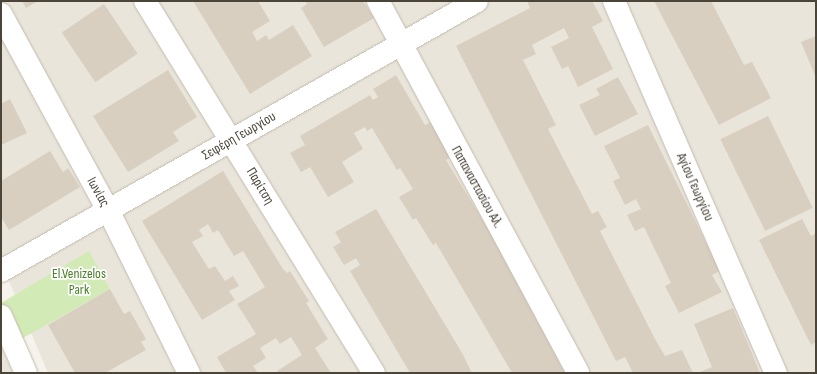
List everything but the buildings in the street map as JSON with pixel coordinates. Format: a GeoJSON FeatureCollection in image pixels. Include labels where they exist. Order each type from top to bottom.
{"type":"FeatureCollection","features":[{"type":"Feature","properties":{"kind":"street","name":"Παρίτση"},"geometry":{"type":"LineString","coordinates":[[145,1],[232,140],[374,373]]}},
{"type":"Feature","properties":{"kind":"street","name":"Παπαναστασίου Αλ."},"geometry":{"type":"LineString","coordinates":[[378,1],[578,373]]}},
{"type":"Feature","properties":{"kind":"street","name":"Σεφέρη Γεωργίου"},"geometry":{"type":"LineString","coordinates":[[1,271],[109,212],[232,140],[401,46],[477,1]]}},
{"type":"Feature","properties":{"kind":"street","name":"Αγίου Γεωργίου"},"geometry":{"type":"LineString","coordinates":[[614,1],[776,373]]}},
{"type":"Feature","properties":{"kind":"street","name":"Ιωνίας"},"geometry":{"type":"LineString","coordinates":[[1,14],[109,212],[190,373]]}},
{"type":"Feature","properties":{"kind":"street"},"geometry":{"type":"LineString","coordinates":[[1,316],[26,373]]}},
{"type":"Feature","properties":{"kind":"shaded area"},"geometry":{"type":"Polygon","coordinates":[[[1,1],[816,1],[816,373],[48,373],[1,262],[1,1]]]}},
{"type":"Feature","properties":{"kind":"shaded area"},"geometry":{"type":"Polygon","coordinates":[[[1,346],[13,373],[1,373],[1,346]]]}},
{"type":"Feature","properties":{"kind":"green space","name":"El.Venizelos Park"},"geometry":{"type":"Polygon","coordinates":[[[89,251],[110,289],[14,343],[1,316],[1,303],[89,251]]]}}]}
